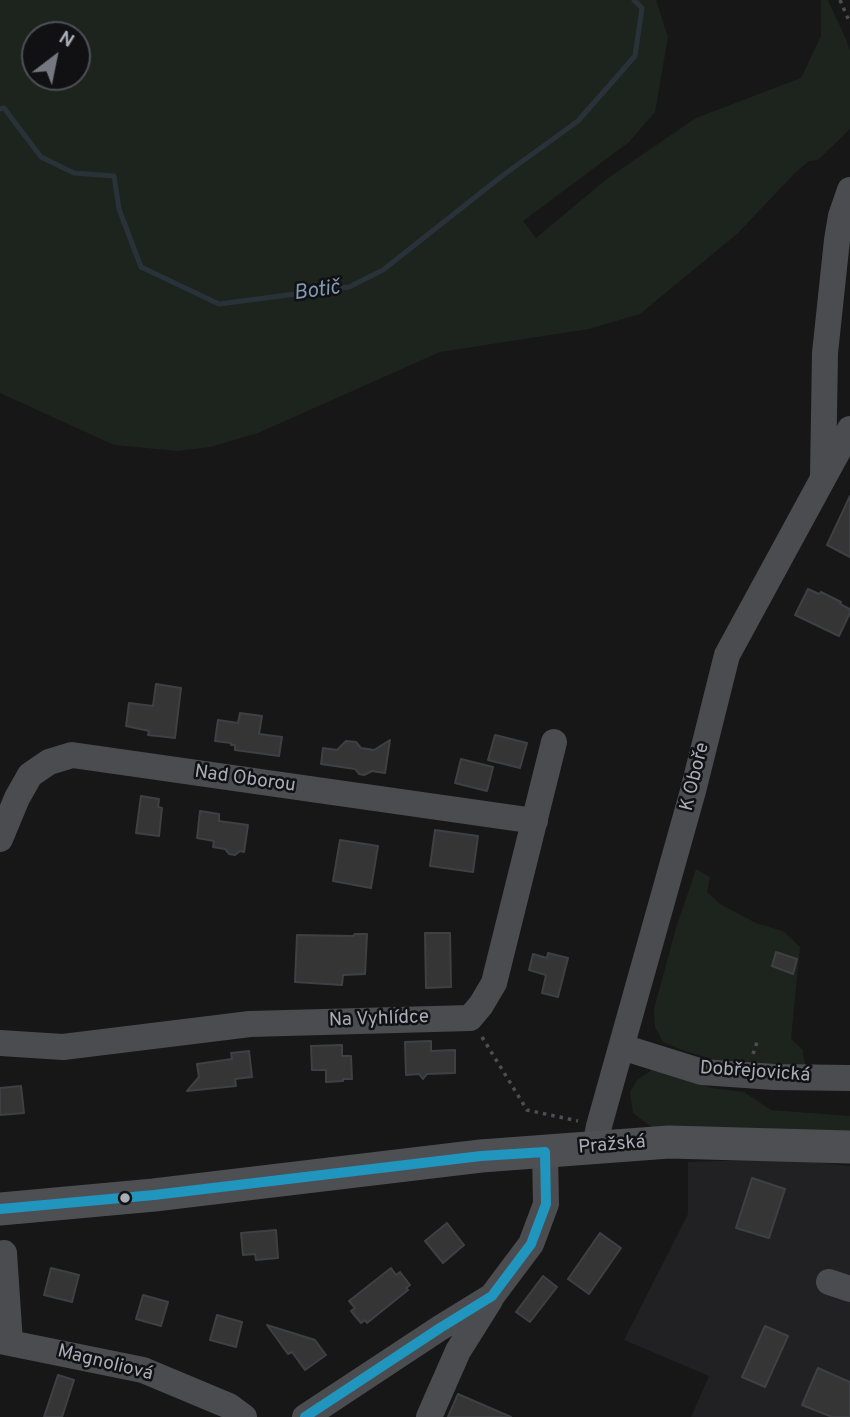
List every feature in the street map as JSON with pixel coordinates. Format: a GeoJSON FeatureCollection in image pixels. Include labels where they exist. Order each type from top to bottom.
{"type":"FeatureCollection","features":[{"type":"Feature","properties":{"kind":"main road","name":"Pražská"},"geometry":{"type":"LineString","coordinates":[[0,1209],[155,1195],[481,1156],[545,1152],[587,1134],[669,1142],[850,1147]]}},
{"type":"Feature","properties":{"kind":"street"},"geometry":{"type":"LineString","coordinates":[[823,480],[825,353],[837,240],[841,216],[850,190]]}},
{"type":"Feature","properties":{"kind":"street","name":"K Oboře"},"geometry":{"type":"LineString","coordinates":[[587,1134],[599,1126],[693,791],[727,654],[850,429]]}},
{"type":"Feature","properties":{"kind":"street"},"geometry":{"type":"LineString","coordinates":[[470,1018],[494,984],[554,742]]}},
{"type":"Feature","properties":{"kind":"street","name":"Nad Oborou"},"geometry":{"type":"LineString","coordinates":[[0,839],[30,775],[49,762],[72,755],[535,821]]}},
{"type":"Feature","properties":{"kind":"street","name":"Na Vyhlídce"},"geometry":{"type":"LineString","coordinates":[[0,1043],[63,1047],[250,1024],[470,1018]]}},
{"type":"Feature","properties":{"kind":"street","name":"Dobřejovická"},"geometry":{"type":"LineString","coordinates":[[622,1047],[702,1072],[774,1077],[850,1077]]}},
{"type":"Feature","properties":{"kind":"street"},"geometry":{"type":"LineString","coordinates":[[429,1417],[458,1351],[492,1296],[531,1244],[546,1204],[545,1152]]}},
{"type":"Feature","properties":{"kind":"street"},"geometry":{"type":"LineString","coordinates":[[5,1253],[5,1342]]}},
{"type":"Feature","properties":{"kind":"street"},"geometry":{"type":"LineString","coordinates":[[305,1417],[492,1296]]}},
{"type":"Feature","properties":{"kind":"street","name":"Magnoliová"},"geometry":{"type":"LineString","coordinates":[[5,1342],[143,1370],[229,1406],[244,1417]]}},
{"type":"Feature","properties":{"kind":"path"},"geometry":{"type":"LineString","coordinates":[[840,0],[850,23]]}},
{"type":"Feature","properties":{"kind":"path"},"geometry":{"type":"LineString","coordinates":[[470,1018],[527,1110],[587,1134]]}},
{"type":"Feature","properties":{"kind":"shaded area"},"geometry":{"type":"Polygon","coordinates":[[[0,0],[656,0],[668,37],[655,112],[629,142],[523,221],[536,238],[608,178],[696,118],[801,78],[821,36],[821,0],[828,0],[850,51],[850,129],[818,160],[809,161],[795,173],[737,234],[640,314],[589,329],[440,352],[258,433],[210,447],[178,451],[114,445],[0,393],[0,0]]]}},
{"type":"Feature","properties":{"kind":"shaded area"},"geometry":{"type":"Polygon","coordinates":[[[696,869],[710,877],[707,892],[720,904],[756,923],[783,931],[800,947],[791,1039],[803,1050],[806,1067],[727,1064],[663,1042],[655,1027],[654,1009],[676,928],[696,869]]]}},
{"type":"Feature","properties":{"kind":"shaded area"},"geometry":{"type":"Polygon","coordinates":[[[653,1069],[712,1088],[744,1092],[771,1110],[850,1116],[850,1135],[653,1128],[633,1113],[630,1092],[637,1080],[653,1069]]]}},
{"type":"Feature","properties":{"kind":"shaded area"},"geometry":{"type":"Polygon","coordinates":[[[789,1159],[850,1166],[850,1417],[691,1417],[709,1376],[624,1340],[688,1214],[688,1162],[789,1159]]]}},
{"type":"Feature","properties":{"kind":"building"},"geometry":{"type":"Polygon","coordinates":[[[850,496],[850,557],[827,545],[850,496]]]}},
{"type":"Feature","properties":{"kind":"building"},"geometry":{"type":"Polygon","coordinates":[[[808,589],[819,594],[821,592],[850,609],[839,636],[795,615],[808,589]]]}},
{"type":"Feature","properties":{"kind":"building"},"geometry":{"type":"Polygon","coordinates":[[[156,684],[181,688],[175,738],[148,735],[149,731],[126,726],[129,703],[153,706],[156,684]]]}},
{"type":"Feature","properties":{"kind":"building"},"geometry":{"type":"Polygon","coordinates":[[[240,713],[262,716],[259,734],[282,737],[279,756],[235,750],[235,745],[231,743],[215,741],[218,720],[238,723],[240,713]]]}},
{"type":"Feature","properties":{"kind":"building"},"geometry":{"type":"Polygon","coordinates":[[[495,735],[527,743],[520,768],[488,760],[495,735]]]}},
{"type":"Feature","properties":{"kind":"building"},"geometry":{"type":"Polygon","coordinates":[[[390,740],[385,773],[372,771],[364,775],[355,769],[321,764],[323,748],[337,750],[346,741],[356,742],[361,748],[374,750],[390,740]]]}},
{"type":"Feature","properties":{"kind":"building"},"geometry":{"type":"Polygon","coordinates":[[[461,759],[493,767],[487,791],[455,783],[461,759]]]}},
{"type":"Feature","properties":{"kind":"building"},"geometry":{"type":"Polygon","coordinates":[[[141,796],[159,799],[158,807],[162,808],[159,836],[136,833],[141,796]]]}},
{"type":"Feature","properties":{"kind":"building"},"geometry":{"type":"Polygon","coordinates":[[[200,811],[219,814],[219,821],[248,825],[244,852],[229,854],[225,849],[213,847],[214,841],[197,838],[200,811]]]}},
{"type":"Feature","properties":{"kind":"building"},"geometry":{"type":"Polygon","coordinates":[[[435,830],[478,836],[473,872],[430,866],[435,830]]]}},
{"type":"Feature","properties":{"kind":"building"},"geometry":{"type":"Polygon","coordinates":[[[340,840],[378,846],[371,888],[333,881],[340,840]]]}},
{"type":"Feature","properties":{"kind":"building"},"geometry":{"type":"Polygon","coordinates":[[[425,933],[450,933],[451,987],[426,988],[425,933]]]}},
{"type":"Feature","properties":{"kind":"building"},"geometry":{"type":"Polygon","coordinates":[[[367,934],[365,974],[343,975],[342,985],[295,982],[297,935],[367,934]]]}},
{"type":"Feature","properties":{"kind":"building"},"geometry":{"type":"Polygon","coordinates":[[[776,952],[797,959],[793,974],[772,966],[776,952]]]}},
{"type":"Feature","properties":{"kind":"building"},"geometry":{"type":"Polygon","coordinates":[[[548,953],[568,958],[558,997],[542,993],[546,975],[529,970],[533,954],[547,958],[548,953]]]}},
{"type":"Feature","properties":{"kind":"building"},"geometry":{"type":"Polygon","coordinates":[[[431,1041],[431,1051],[455,1050],[455,1073],[427,1074],[423,1079],[419,1074],[406,1075],[405,1042],[431,1041]]]}},
{"type":"Feature","properties":{"kind":"building"},"geometry":{"type":"Polygon","coordinates":[[[342,1045],[342,1056],[351,1056],[352,1079],[326,1082],[326,1070],[312,1070],[311,1046],[342,1045]]]}},
{"type":"Feature","properties":{"kind":"building"},"geometry":{"type":"Polygon","coordinates":[[[249,1051],[252,1077],[235,1079],[236,1086],[187,1091],[199,1077],[197,1064],[232,1059],[231,1053],[249,1051]]]}},
{"type":"Feature","properties":{"kind":"building"},"geometry":{"type":"Polygon","coordinates":[[[21,1086],[24,1113],[0,1115],[0,1088],[21,1086]]]}},
{"type":"Feature","properties":{"kind":"building"},"geometry":{"type":"Polygon","coordinates":[[[752,1178],[785,1189],[769,1238],[736,1228],[752,1178]]]}},
{"type":"Feature","properties":{"kind":"building"},"geometry":{"type":"Polygon","coordinates":[[[447,1223],[464,1245],[443,1263],[425,1241],[447,1223]]]}},
{"type":"Feature","properties":{"kind":"building"},"geometry":{"type":"Polygon","coordinates":[[[276,1230],[278,1258],[256,1260],[255,1254],[243,1255],[241,1233],[276,1230]]]}},
{"type":"Feature","properties":{"kind":"building"},"geometry":{"type":"Polygon","coordinates":[[[600,1233],[621,1248],[589,1294],[568,1279],[600,1233]]]}},
{"type":"Feature","properties":{"kind":"building"},"geometry":{"type":"Polygon","coordinates":[[[51,1268],[79,1275],[72,1302],[44,1295],[51,1268]]]}},
{"type":"Feature","properties":{"kind":"building"},"geometry":{"type":"Polygon","coordinates":[[[391,1268],[396,1275],[400,1272],[410,1285],[406,1288],[408,1290],[367,1323],[365,1320],[361,1323],[351,1311],[355,1308],[349,1301],[391,1268]]]}},
{"type":"Feature","properties":{"kind":"building"},"geometry":{"type":"Polygon","coordinates":[[[543,1276],[557,1287],[530,1322],[516,1312],[543,1276]]]}},
{"type":"Feature","properties":{"kind":"building"},"geometry":{"type":"Polygon","coordinates":[[[143,1295],[168,1302],[161,1326],[136,1319],[143,1295]]]}},
{"type":"Feature","properties":{"kind":"building"},"geometry":{"type":"Polygon","coordinates":[[[217,1315],[242,1322],[236,1347],[210,1340],[217,1315]]]}},
{"type":"Feature","properties":{"kind":"building"},"geometry":{"type":"Polygon","coordinates":[[[267,1325],[315,1340],[326,1355],[305,1370],[292,1352],[288,1354],[267,1325]]]}},
{"type":"Feature","properties":{"kind":"building"},"geometry":{"type":"Polygon","coordinates":[[[765,1326],[788,1336],[765,1387],[742,1377],[765,1326]]]}},
{"type":"Feature","properties":{"kind":"building"},"geometry":{"type":"Polygon","coordinates":[[[818,1368],[850,1382],[850,1417],[832,1417],[802,1405],[818,1368]]]}},
{"type":"Feature","properties":{"kind":"building"},"geometry":{"type":"Polygon","coordinates":[[[58,1375],[74,1380],[62,1417],[44,1417],[58,1375]]]}},
{"type":"Feature","properties":{"kind":"building"},"geometry":{"type":"Polygon","coordinates":[[[458,1394],[511,1417],[448,1417],[458,1394]]]}},
{"type":"Feature","properties":{"kind":"waterway","name":"Botič"},"geometry":{"type":"LineString","coordinates":[[0,109],[4,108],[41,157],[74,173],[114,176],[119,209],[141,267],[219,304],[349,287],[383,270],[502,176],[578,121],[635,56],[642,8],[634,0]]}},
{"type":"Feature","properties":{"kind":"transit line"},"geometry":{"type":"LineString","coordinates":[[0,1209],[154,1195],[481,1156],[545,1152]]}},
{"type":"Feature","properties":{"kind":"transit line"},"geometry":{"type":"LineString","coordinates":[[305,1417],[492,1296],[531,1244],[546,1204],[545,1152]]}}]}
